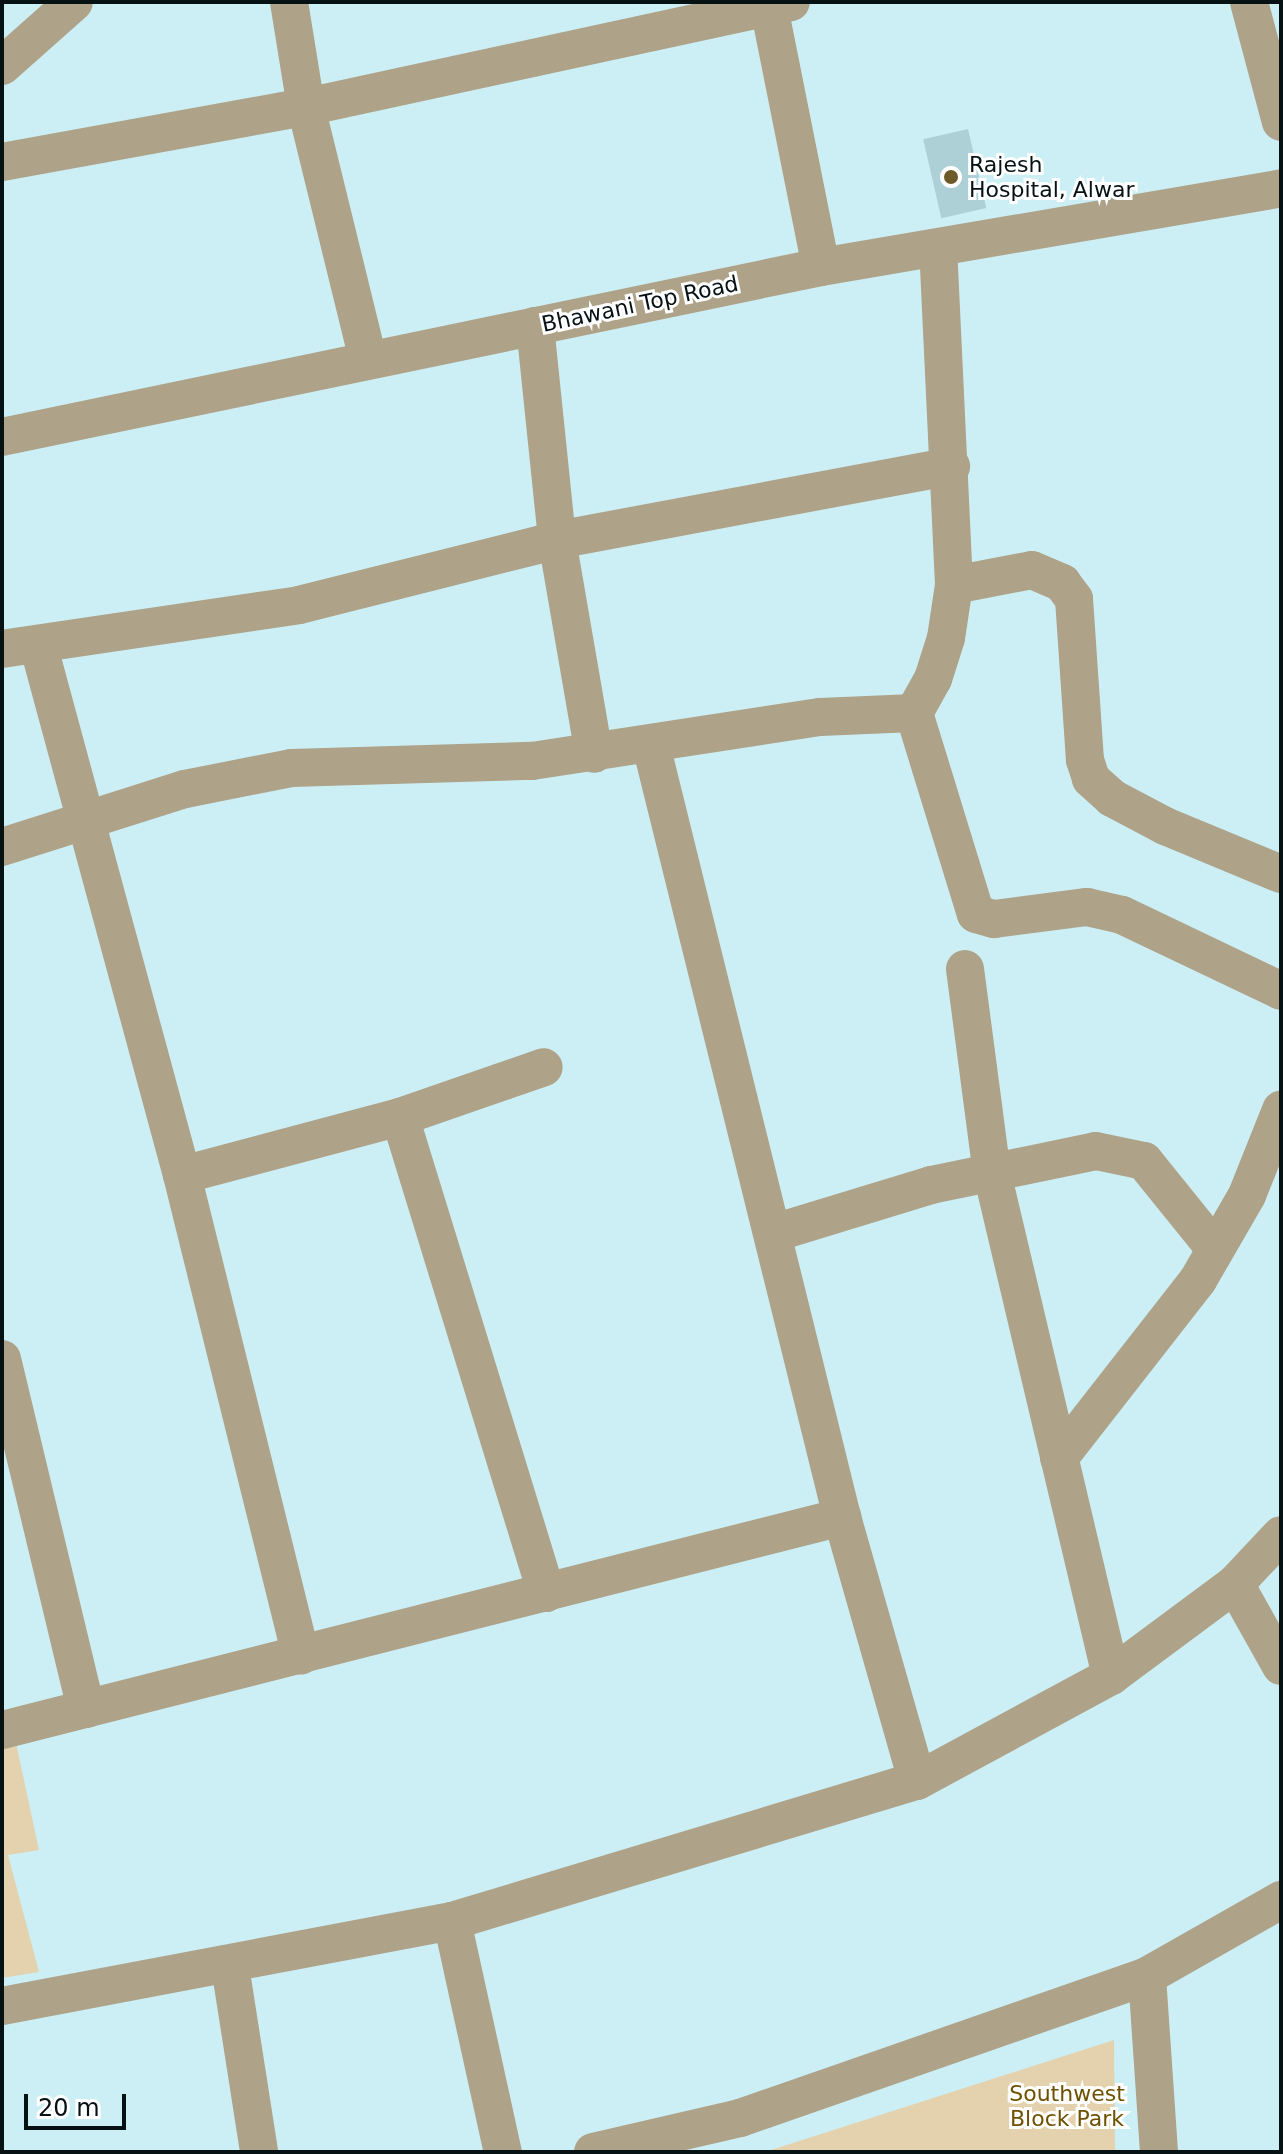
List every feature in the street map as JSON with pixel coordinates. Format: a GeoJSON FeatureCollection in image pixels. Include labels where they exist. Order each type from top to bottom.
{"type":"FeatureCollection","features":[{"type":"Feature","properties":{"kind":"street"},"geometry":{"type":"LineString","coordinates":[[2,66],[74,2]]}},
{"type":"Feature","properties":{"kind":"street"},"geometry":{"type":"LineString","coordinates":[[289,2],[306,107],[368,359]]}},
{"type":"Feature","properties":{"kind":"street"},"geometry":{"type":"LineString","coordinates":[[1249,2],[1281,122]]}},
{"type":"Feature","properties":{"kind":"street"},"geometry":{"type":"LineString","coordinates":[[2,162],[306,107],[776,4],[821,267]]}},
{"type":"Feature","properties":{"kind":"street","name":"Bhawani Top Road"},"geometry":{"type":"LineString","coordinates":[[2,437],[821,267],[938,251],[1281,188]]}},
{"type":"Feature","properties":{"kind":"street"},"geometry":{"type":"LineString","coordinates":[[938,251],[951,466],[954,585],[942,652],[914,713],[976,914],[994,919],[1087,907],[1122,915],[1281,991]]}},
{"type":"Feature","properties":{"kind":"street"},"geometry":{"type":"LineString","coordinates":[[535,326],[557,540],[594,754]]}},
{"type":"Feature","properties":{"kind":"street"},"geometry":{"type":"LineString","coordinates":[[301,1655],[182,1175],[85,824],[20,646],[299,605],[557,540],[951,466]]}},
{"type":"Feature","properties":{"kind":"street"},"geometry":{"type":"LineString","coordinates":[[954,585],[1032,570],[1062,583],[1074,599],[1085,760],[1091,779],[1112,798],[1165,826],[1281,874]]}},
{"type":"Feature","properties":{"kind":"street"},"geometry":{"type":"LineString","coordinates":[[2,847],[85,824],[185,789],[291,768],[594,754],[820,717],[914,713]]}},
{"type":"Feature","properties":{"kind":"street"},"geometry":{"type":"LineString","coordinates":[[651,745],[842,1517],[917,1781]]}},
{"type":"Feature","properties":{"kind":"street"},"geometry":{"type":"LineString","coordinates":[[965,969],[992,1173],[1111,1676]]}},
{"type":"Feature","properties":{"kind":"street"},"geometry":{"type":"LineString","coordinates":[[182,1175],[400,1117],[544,1067]]}},
{"type":"Feature","properties":{"kind":"street"},"geometry":{"type":"LineString","coordinates":[[1059,1458],[1116,1391],[1215,1249],[1247,1195],[1281,1110]]}},
{"type":"Feature","properties":{"kind":"street"},"geometry":{"type":"LineString","coordinates":[[400,1117],[546,1593]]}},
{"type":"Feature","properties":{"kind":"street"},"geometry":{"type":"LineString","coordinates":[[774,1233],[863,1203],[1096,1151],[1128,1154],[1144,1161],[1215,1249]]}},
{"type":"Feature","properties":{"kind":"street"},"geometry":{"type":"LineString","coordinates":[[2,1359],[86,1709]]}},
{"type":"Feature","properties":{"kind":"street"},"geometry":{"type":"LineString","coordinates":[[2,1730],[842,1517]]}},
{"type":"Feature","properties":{"kind":"street"},"geometry":{"type":"LineString","coordinates":[[2,2006],[230,1966],[452,1921],[917,1781],[1111,1676],[1235,1584],[1281,1535]]}},
{"type":"Feature","properties":{"kind":"street"},"geometry":{"type":"LineString","coordinates":[[1235,1584],[1281,1666]]}},
{"type":"Feature","properties":{"kind":"street"},"geometry":{"type":"LineString","coordinates":[[593,2152],[741,2135],[1147,1976],[1281,1900]]}},
{"type":"Feature","properties":{"kind":"street"},"geometry":{"type":"LineString","coordinates":[[452,1921],[503,2152]]}},
{"type":"Feature","properties":{"kind":"street"},"geometry":{"type":"LineString","coordinates":[[230,1966],[259,2152]]}},
{"type":"Feature","properties":{"kind":"street"},"geometry":{"type":"LineString","coordinates":[[1147,1976],[1159,2152]]}},
{"type":"Feature","properties":{"kind":"green space"},"geometry":{"type":"Polygon","coordinates":[[[16,1743],[39,1850],[8,1855],[39,1972],[2,1978],[2,1747],[16,1743]]]}},
{"type":"Feature","properties":{"kind":"green space","name":"Southwest Block Park"},"geometry":{"type":"Polygon","coordinates":[[[1114,2040],[1115,2152],[765,2152],[1114,2040]]]}},
{"type":"Feature","properties":{"kind":"building"},"geometry":{"type":"Polygon","coordinates":[[[968,129],[986,208],[941,218],[923,139],[968,129]]]}},
{"type":"Feature","properties":{"kind":"place","name":"Rajesh Hospital, Alwar"},"geometry":{"type":"Point","coordinates":[951,177]}}]}
